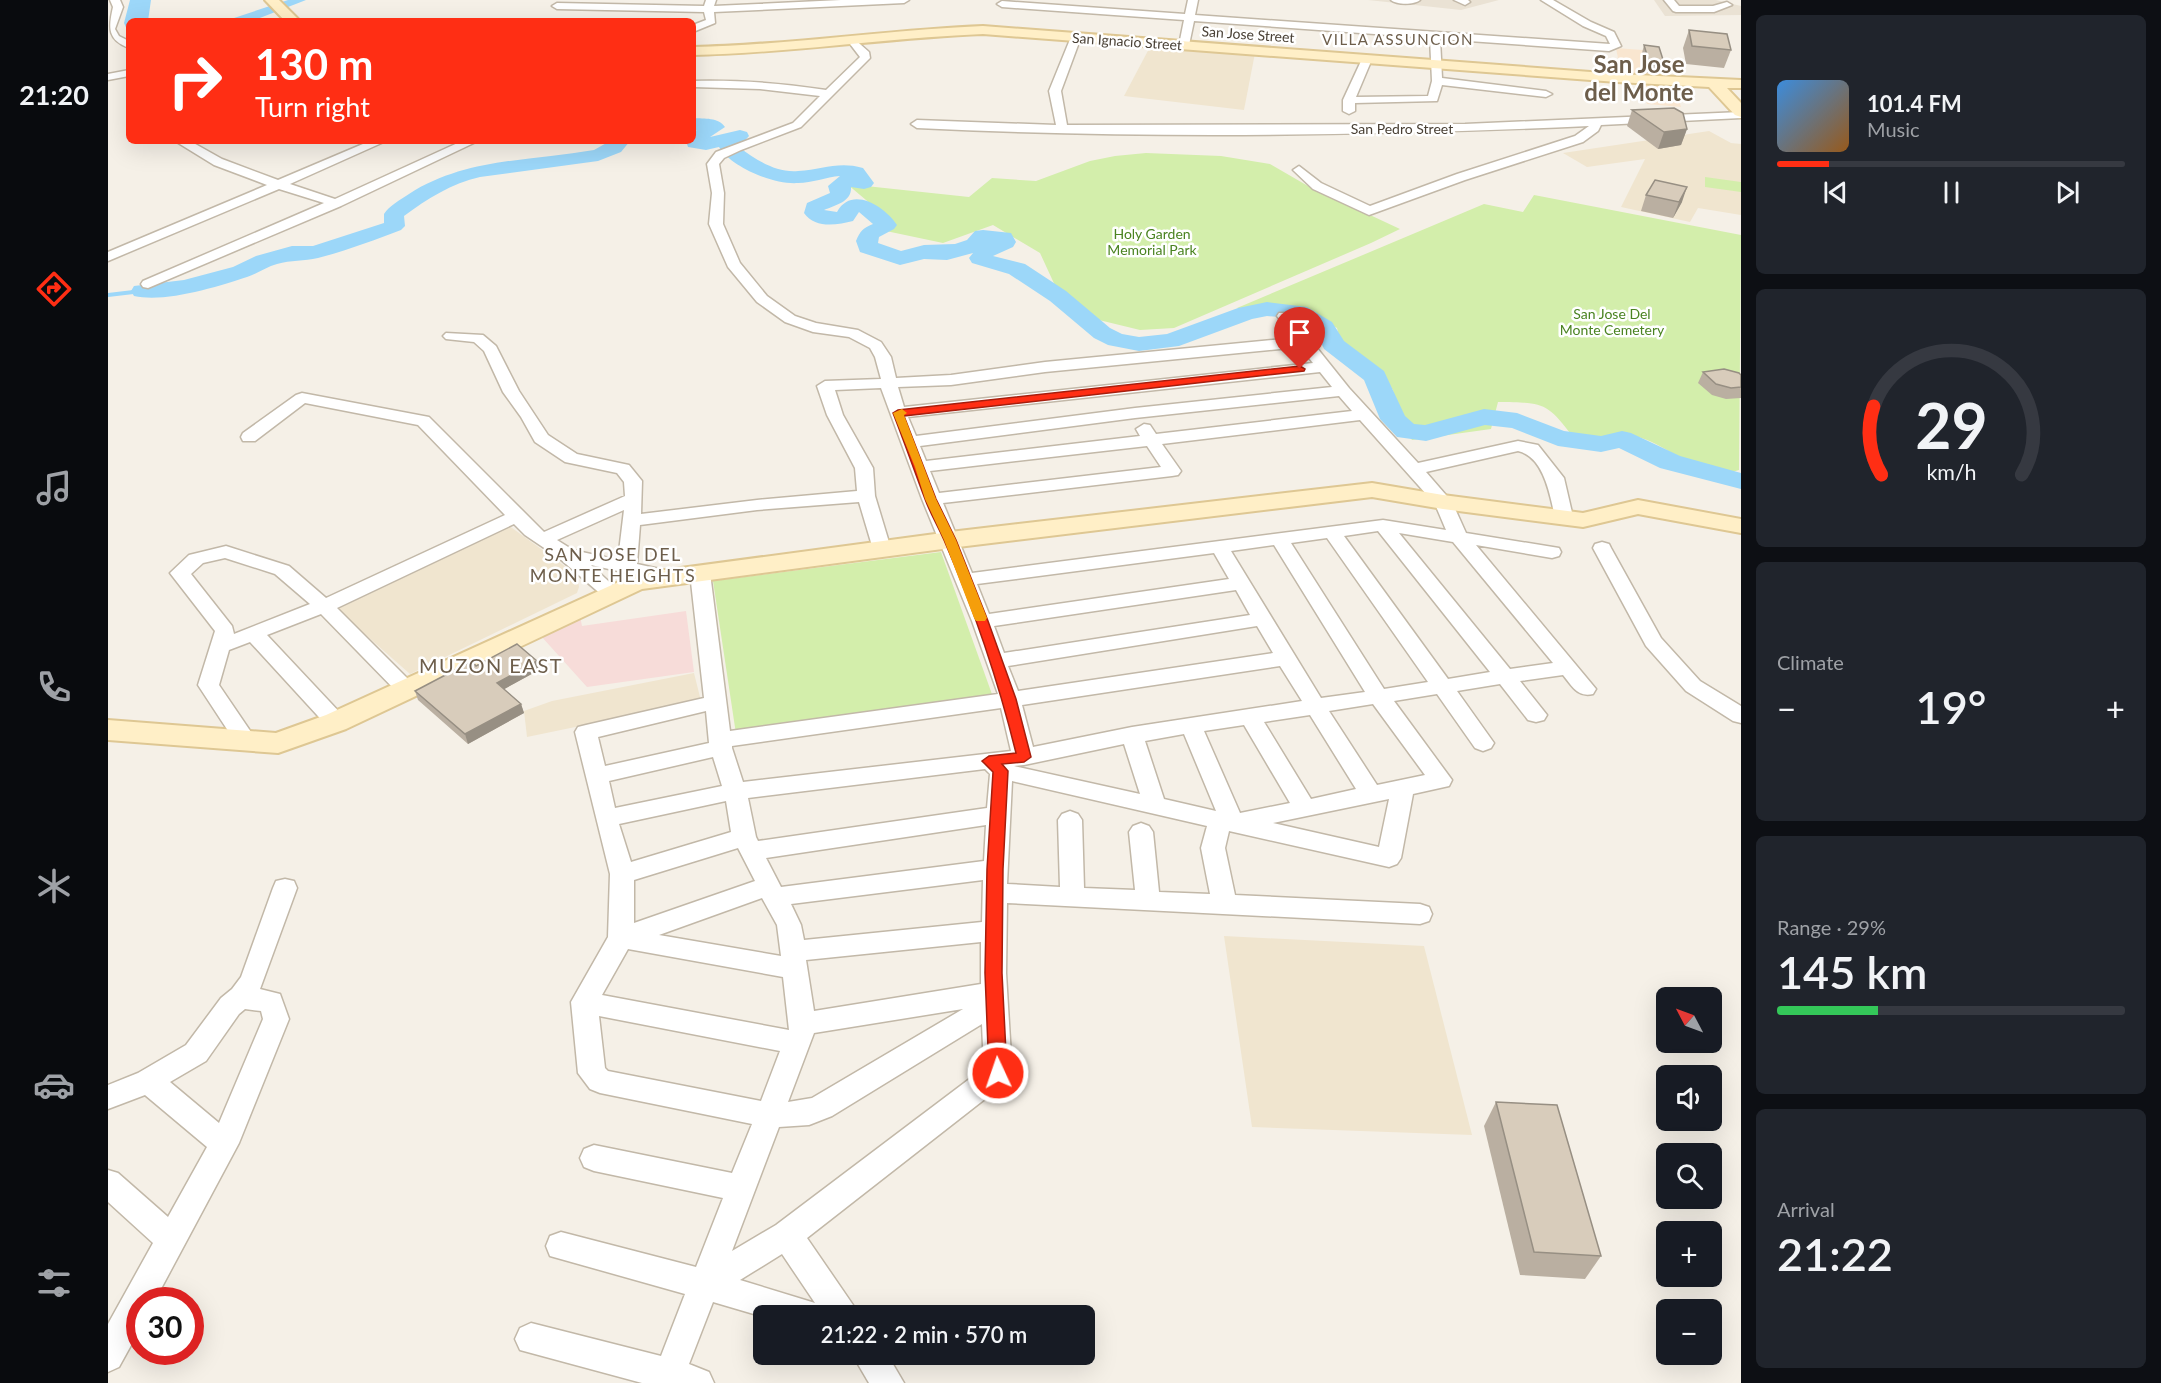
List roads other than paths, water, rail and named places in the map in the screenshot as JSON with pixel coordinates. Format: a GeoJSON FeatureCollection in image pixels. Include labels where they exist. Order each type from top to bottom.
{"type":"FeatureCollection","features":[{"type":"Feature","properties":{"kind":"main road"},"geometry":{"type":"LineString","coordinates":[[272,1],[289,18]]}},
{"type":"Feature","properties":{"kind":"main road","name":"San Jose Street"},"geometry":{"type":"LineString","coordinates":[[998,8],[1189,24],[1610,53]]}},
{"type":"Feature","properties":{"kind":"main road"},"geometry":{"type":"LineString","coordinates":[[983,30],[998,8]]}},
{"type":"Feature","properties":{"kind":"main road","name":"San Ignacio Street"},"geometry":{"type":"LineString","coordinates":[[696,51],[754,50],[983,30],[1617,78],[1738,85]]}},
{"type":"Feature","properties":{"kind":"main road"},"geometry":{"type":"LineString","coordinates":[[1610,53],[1617,78]]}},
{"type":"Feature","properties":{"kind":"main road"},"geometry":{"type":"LineString","coordinates":[[1713,83],[1741,114]]}},
{"type":"Feature","properties":{"kind":"main road"},"geometry":{"type":"LineString","coordinates":[[108,730],[278,743],[336,722],[610,592],[636,582],[950,540],[1372,490],[1443,502],[1563,517],[1596,519],[1621,509],[1638,507],[1741,526]]}},
{"type":"Feature","properties":{"kind":"street"},"geometry":{"type":"LineString","coordinates":[[602,8],[611,0]]}},
{"type":"Feature","properties":{"kind":"street"},"geometry":{"type":"LineString","coordinates":[[657,10],[663,0]]}},
{"type":"Feature","properties":{"kind":"street"},"geometry":{"type":"LineString","coordinates":[[557,6],[657,10],[710,4],[904,0]]}},
{"type":"Feature","properties":{"kind":"street"},"geometry":{"type":"LineString","coordinates":[[1184,45],[1193,0]]}},
{"type":"Feature","properties":{"kind":"street"},"geometry":{"type":"LineString","coordinates":[[1396,0],[1415,0]]}},
{"type":"Feature","properties":{"kind":"street"},"geometry":{"type":"LineString","coordinates":[[1546,0],[1587,24],[1610,34],[1616,46],[1610,53]]}},
{"type":"Feature","properties":{"kind":"street"},"geometry":{"type":"LineString","coordinates":[[1669,0],[1676,9],[1714,9],[1727,5]]}},
{"type":"Feature","properties":{"kind":"street"},"geometry":{"type":"LineString","coordinates":[[1705,0],[1741,8]]}},
{"type":"Feature","properties":{"kind":"street"},"geometry":{"type":"LineString","coordinates":[[696,28],[711,21],[710,4]]}},
{"type":"Feature","properties":{"kind":"street"},"geometry":{"type":"LineString","coordinates":[[111,21],[126,42]]}},
{"type":"Feature","properties":{"kind":"street"},"geometry":{"type":"LineString","coordinates":[[1062,128],[1055,91],[1076,37]]}},
{"type":"Feature","properties":{"kind":"street"},"geometry":{"type":"LineString","coordinates":[[852,40],[865,54],[865,58],[797,125],[731,150],[713,164],[718,193],[716,224],[733,264],[762,300],[786,316],[813,327],[853,333],[876,345],[883,357],[890,384],[889,391],[931,499],[966,580],[1010,699],[1024,757]]}},
{"type":"Feature","properties":{"kind":"street"},"geometry":{"type":"LineString","coordinates":[[1349,100],[1433,99],[1437,81],[1436,41]]}},
{"type":"Feature","properties":{"kind":"street"},"geometry":{"type":"LineString","coordinates":[[108,50],[126,47]]}},
{"type":"Feature","properties":{"kind":"street"},"geometry":{"type":"LineString","coordinates":[[1356,128],[1347,107],[1366,59]]}},
{"type":"Feature","properties":{"kind":"street"},"geometry":{"type":"LineString","coordinates":[[108,77],[126,74]]}},
{"type":"Feature","properties":{"kind":"street"},"geometry":{"type":"LineString","coordinates":[[1437,81],[1546,94]]}},
{"type":"Feature","properties":{"kind":"street"},"geometry":{"type":"LineString","coordinates":[[696,84],[733,83],[827,93]]}},
{"type":"Feature","properties":{"kind":"street","name":"San Pedro Street"},"geometry":{"type":"LineString","coordinates":[[917,124],[995,128],[1208,130],[1465,128],[1741,114]]}},
{"type":"Feature","properties":{"kind":"street"},"geometry":{"type":"LineString","coordinates":[[1299,170],[1317,186],[1370,211],[1461,177],[1579,139],[1594,129],[1595,123]]}},
{"type":"Feature","properties":{"kind":"street"},"geometry":{"type":"LineString","coordinates":[[186,144],[218,162],[336,203]]}},
{"type":"Feature","properties":{"kind":"street"},"geometry":{"type":"LineString","coordinates":[[108,257],[373,144]]}},
{"type":"Feature","properties":{"kind":"street"},"geometry":{"type":"LineString","coordinates":[[148,284],[466,144]]}},
{"type":"Feature","properties":{"kind":"street"},"geometry":{"type":"LineString","coordinates":[[1284,316],[1343,391],[1443,502],[1459,537],[1586,689]]}},
{"type":"Feature","properties":{"kind":"street"},"geometry":{"type":"LineString","coordinates":[[451,336],[478,338],[491,349],[511,392],[529,416],[541,438],[571,458],[623,469],[633,481],[634,499],[627,567]]}},
{"type":"Feature","properties":{"kind":"street"},"geometry":{"type":"LineString","coordinates":[[882,549],[866,496],[864,468],[835,415],[825,386],[890,384],[1305,342]]}},
{"type":"Feature","properties":{"kind":"street"},"geometry":{"type":"LineString","coordinates":[[931,499],[1172,471],[1102,362]]}},
{"type":"Feature","properties":{"kind":"street"},"geometry":{"type":"LineString","coordinates":[[898,413],[1323,367]]}},
{"type":"Feature","properties":{"kind":"street"},"geometry":{"type":"LineString","coordinates":[[910,442],[1135,413],[1343,391]]}},
{"type":"Feature","properties":{"kind":"street"},"geometry":{"type":"LineString","coordinates":[[249,437],[302,398],[423,421],[543,540],[566,554],[610,592]]}},
{"type":"Feature","properties":{"kind":"street"},"geometry":{"type":"LineString","coordinates":[[920,467],[1364,415]]}},
{"type":"Feature","properties":{"kind":"street"},"geometry":{"type":"LineString","coordinates":[[1416,470],[1518,446],[1532,449],[1555,478],[1563,517]]}},
{"type":"Feature","properties":{"kind":"street"},"geometry":{"type":"LineString","coordinates":[[632,521],[757,505],[866,496]]}},
{"type":"Feature","properties":{"kind":"street"},"geometry":{"type":"LineString","coordinates":[[543,540],[634,499]]}},
{"type":"Feature","properties":{"kind":"street"},"geometry":{"type":"LineString","coordinates":[[221,646],[324,606],[517,516]]}},
{"type":"Feature","properties":{"kind":"street"},"geometry":{"type":"LineString","coordinates":[[966,580],[1383,525],[1552,552]]}},
{"type":"Feature","properties":{"kind":"street"},"geometry":{"type":"LineString","coordinates":[[1383,525],[1536,715]]}},
{"type":"Feature","properties":{"kind":"street"},"geometry":{"type":"LineString","coordinates":[[1331,531],[1441,687],[1483,742]]}},
{"type":"Feature","properties":{"kind":"street"},"geometry":{"type":"LineString","coordinates":[[1227,822],[1441,780],[1378,696],[1279,538]]}},
{"type":"Feature","properties":{"kind":"street"},"geometry":{"type":"LineString","coordinates":[[1219,546],[1371,794]]}},
{"type":"Feature","properties":{"kind":"street"},"geometry":{"type":"LineString","coordinates":[[1602,548],[1653,641],[1693,686],[1741,716]]}},
{"type":"Feature","properties":{"kind":"street"},"geometry":{"type":"LineString","coordinates":[[246,741],[208,685],[225,632],[180,573],[196,559],[226,552],[282,570],[324,606],[406,689]]}},
{"type":"Feature","properties":{"kind":"street"},"geometry":{"type":"LineString","coordinates":[[566,554],[671,577]]}},
{"type":"Feature","properties":{"kind":"street"},"geometry":{"type":"LineString","coordinates":[[531,1339],[678,1380],[704,1284],[799,1034],[789,925],[748,844],[721,744],[700,573]]}},
{"type":"Feature","properties":{"kind":"street"},"geometry":{"type":"LineString","coordinates":[[982,621],[1241,583]]}},
{"type":"Feature","properties":{"kind":"street"},"geometry":{"type":"LineString","coordinates":[[996,661],[1263,619]]}},
{"type":"Feature","properties":{"kind":"street"},"geometry":{"type":"LineString","coordinates":[[253,633],[336,722]]}},
{"type":"Feature","properties":{"kind":"street"},"geometry":{"type":"LineString","coordinates":[[597,776],[721,744],[1010,699],[1147,681],[1286,658]]}},
{"type":"Feature","properties":{"kind":"street"},"geometry":{"type":"LineString","coordinates":[[606,818],[735,792],[995,766],[1024,757],[1132,735],[1568,667]]}},
{"type":"Feature","properties":{"kind":"street"},"geometry":{"type":"LineString","coordinates":[[716,702],[586,732],[622,874],[621,938],[584,1002],[592,1073],[600,1081],[768,1115],[809,1113],[994,998]]}},
{"type":"Feature","properties":{"kind":"street"},"geometry":{"type":"LineString","coordinates":[[1250,716],[1305,808]]}},
{"type":"Feature","properties":{"kind":"street"},"geometry":{"type":"LineString","coordinates":[[1191,725],[1227,822],[1213,848],[1224,903]]}},
{"type":"Feature","properties":{"kind":"street"},"geometry":{"type":"LineString","coordinates":[[1132,735],[1155,806]]}},
{"type":"Feature","properties":{"kind":"street"},"geometry":{"type":"LineString","coordinates":[[995,766],[1155,806],[1389,858],[1403,788]]}},
{"type":"Feature","properties":{"kind":"street"},"geometry":{"type":"LineString","coordinates":[[704,1284],[787,1235],[998,1073],[994,998],[998,815],[995,766]]}},
{"type":"Feature","properties":{"kind":"street"},"geometry":{"type":"LineString","coordinates":[[622,874],[748,844],[998,815]]}},
{"type":"Feature","properties":{"kind":"street"},"geometry":{"type":"LineString","coordinates":[[1070,820],[1072,898]]}},
{"type":"Feature","properties":{"kind":"street"},"geometry":{"type":"LineString","coordinates":[[1141,832],[1148,900]]}},
{"type":"Feature","properties":{"kind":"street"},"geometry":{"type":"LineString","coordinates":[[621,938],[772,892],[995,881],[1072,898],[1224,903],[1420,914]]}},
{"type":"Feature","properties":{"kind":"street"},"geometry":{"type":"LineString","coordinates":[[108,1097],[148,1081],[196,1053],[230,1006],[241,997],[252,981],[285,888]]}},
{"type":"Feature","properties":{"kind":"street"},"geometry":{"type":"LineString","coordinates":[[621,938],[794,960],[994,931]]}},
{"type":"Feature","properties":{"kind":"street"},"geometry":{"type":"LineString","coordinates":[[108,1355],[224,1144],[276,1018],[271,1002],[241,997]]}},
{"type":"Feature","properties":{"kind":"street"},"geometry":{"type":"LineString","coordinates":[[584,1002],[799,1034],[994,998]]}},
{"type":"Feature","properties":{"kind":"street"},"geometry":{"type":"LineString","coordinates":[[148,1081],[224,1144]]}},
{"type":"Feature","properties":{"kind":"street"},"geometry":{"type":"LineString","coordinates":[[594,1158],[740,1188]]}},
{"type":"Feature","properties":{"kind":"street"},"geometry":{"type":"LineString","coordinates":[[108,1183],[171,1240]]}},
{"type":"Feature","properties":{"kind":"street"},"geometry":{"type":"LineString","coordinates":[[787,1235],[835,1305]]}},
{"type":"Feature","properties":{"kind":"street"},"geometry":{"type":"LineString","coordinates":[[561,1246],[773,1305]]}},
{"type":"Feature","properties":{"kind":"street"},"geometry":{"type":"LineString","coordinates":[[876,1365],[888,1383]]}},
{"type":"Feature","properties":{"kind":"water"},"geometry":{"type":"Polygon","coordinates":[[[130,0],[151,0],[148,18],[126,18],[126,27],[124,23],[130,0]]]}},
{"type":"Feature","properties":{"kind":"water"},"geometry":{"type":"Polygon","coordinates":[[[288,0],[306,0],[260,18],[234,18],[288,0]]]}},
{"type":"Feature","properties":{"kind":"waterway"},"geometry":{"type":"LineString","coordinates":[[696,124],[716,127],[696,137]]}},
{"type":"Feature","properties":{"kind":"waterway"},"geometry":{"type":"LineString","coordinates":[[696,143],[706,144],[740,136],[728,147],[746,161],[766,171],[786,177],[798,178],[838,170],[856,172],[864,183],[847,180],[838,186],[841,191],[838,197],[814,207],[814,213],[827,219],[846,217],[848,210],[855,205],[866,207],[887,225],[870,233],[867,241],[868,247],[900,258],[924,252],[947,253],[963,249],[975,245],[983,236],[1003,238],[1005,242],[988,249],[980,258],[1017,269],[1058,296],[1102,333],[1116,340],[1139,344],[1171,341],[1246,313],[1267,309],[1299,312],[1324,327],[1330,334],[1333,344],[1375,376],[1393,419],[1406,431],[1426,433],[1484,417],[1517,421],[1558,438],[1601,444],[1622,439],[1670,462],[1741,481]]}},
{"type":"Feature","properties":{"kind":"waterway"},"geometry":{"type":"LineString","coordinates":[[142,291],[185,287],[241,272],[264,261],[292,253],[314,252],[394,226],[394,214],[424,193],[456,177],[480,171],[598,155],[618,144]]}},
{"type":"Feature","properties":{"kind":"waterway"},"geometry":{"type":"LineString","coordinates":[[108,295],[142,291]]}},
{"type":"Feature","properties":{"kind":"district","name":"VILLA ASSUNCION"},"geometry":{"type":"Point","coordinates":[1398,39]}},
{"type":"Feature","properties":{"kind":"district","name":"San Jose del Monte"},"geometry":{"type":"Point","coordinates":[1639,77]}},
{"type":"Feature","properties":{"kind":"district","name":"SAN JOSE DEL MONTE HEIGHTS"},"geometry":{"type":"Point","coordinates":[613,564]}},
{"type":"Feature","properties":{"kind":"district","name":"MUZON EAST"},"geometry":{"type":"Point","coordinates":[491,665]}},
{"type":"Feature","properties":{"kind":"park label","name":"Holy Garden Memorial Park"},"geometry":{"type":"Point","coordinates":[1152,242]}},
{"type":"Feature","properties":{"kind":"park label","name":"San Jose Del Monte Cemetery"},"geometry":{"type":"Point","coordinates":[1612,322]}}]}
